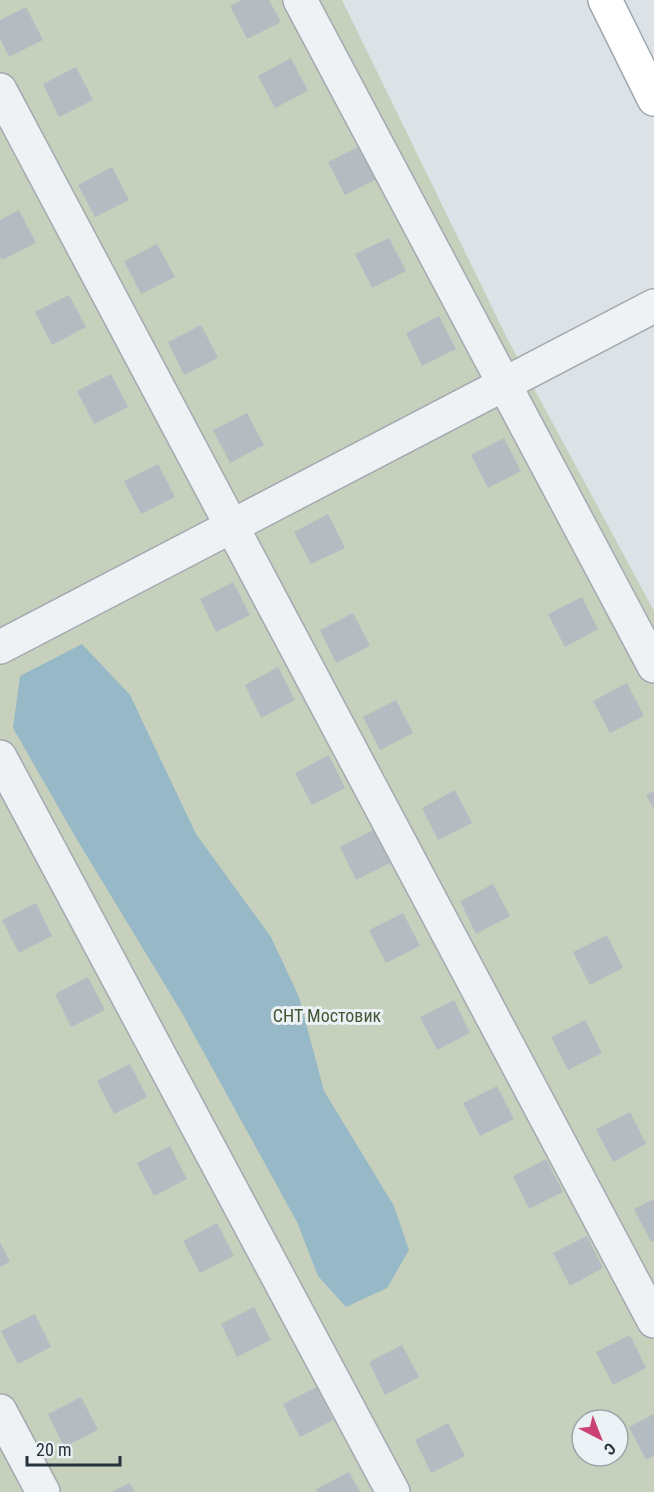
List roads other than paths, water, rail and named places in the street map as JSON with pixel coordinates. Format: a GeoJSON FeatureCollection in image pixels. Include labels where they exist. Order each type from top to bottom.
{"type":"FeatureCollection","features":[{"type":"Feature","properties":{"kind":"main road"},"geometry":{"type":"LineString","coordinates":[[604,0],[654,99]]}},
{"type":"Feature","properties":{"kind":"lane"},"geometry":{"type":"LineString","coordinates":[[300,0],[654,666]]}},
{"type":"Feature","properties":{"kind":"lane"},"geometry":{"type":"LineString","coordinates":[[0,90],[654,1321]]}},
{"type":"Feature","properties":{"kind":"lane"},"geometry":{"type":"LineString","coordinates":[[0,647],[654,306]]}},
{"type":"Feature","properties":{"kind":"lane"},"geometry":{"type":"LineString","coordinates":[[0,757],[393,1492]]}},
{"type":"Feature","properties":{"kind":"lane"},"geometry":{"type":"LineString","coordinates":[[0,1411],[43,1492]]}},
{"type":"Feature","properties":{"kind":"water"},"geometry":{"type":"Polygon","coordinates":[[[82,644],[130,695],[196,834],[271,937],[299,997],[324,1091],[394,1206],[409,1250],[387,1288],[346,1307],[318,1276],[297,1222],[182,1013],[76,838],[13,728],[20,676],[82,644]]]}},
{"type":"Feature","properties":{"kind":"park label","name":"СНТ Мостовик"},"geometry":{"type":"Point","coordinates":[327,1016]}}]}
